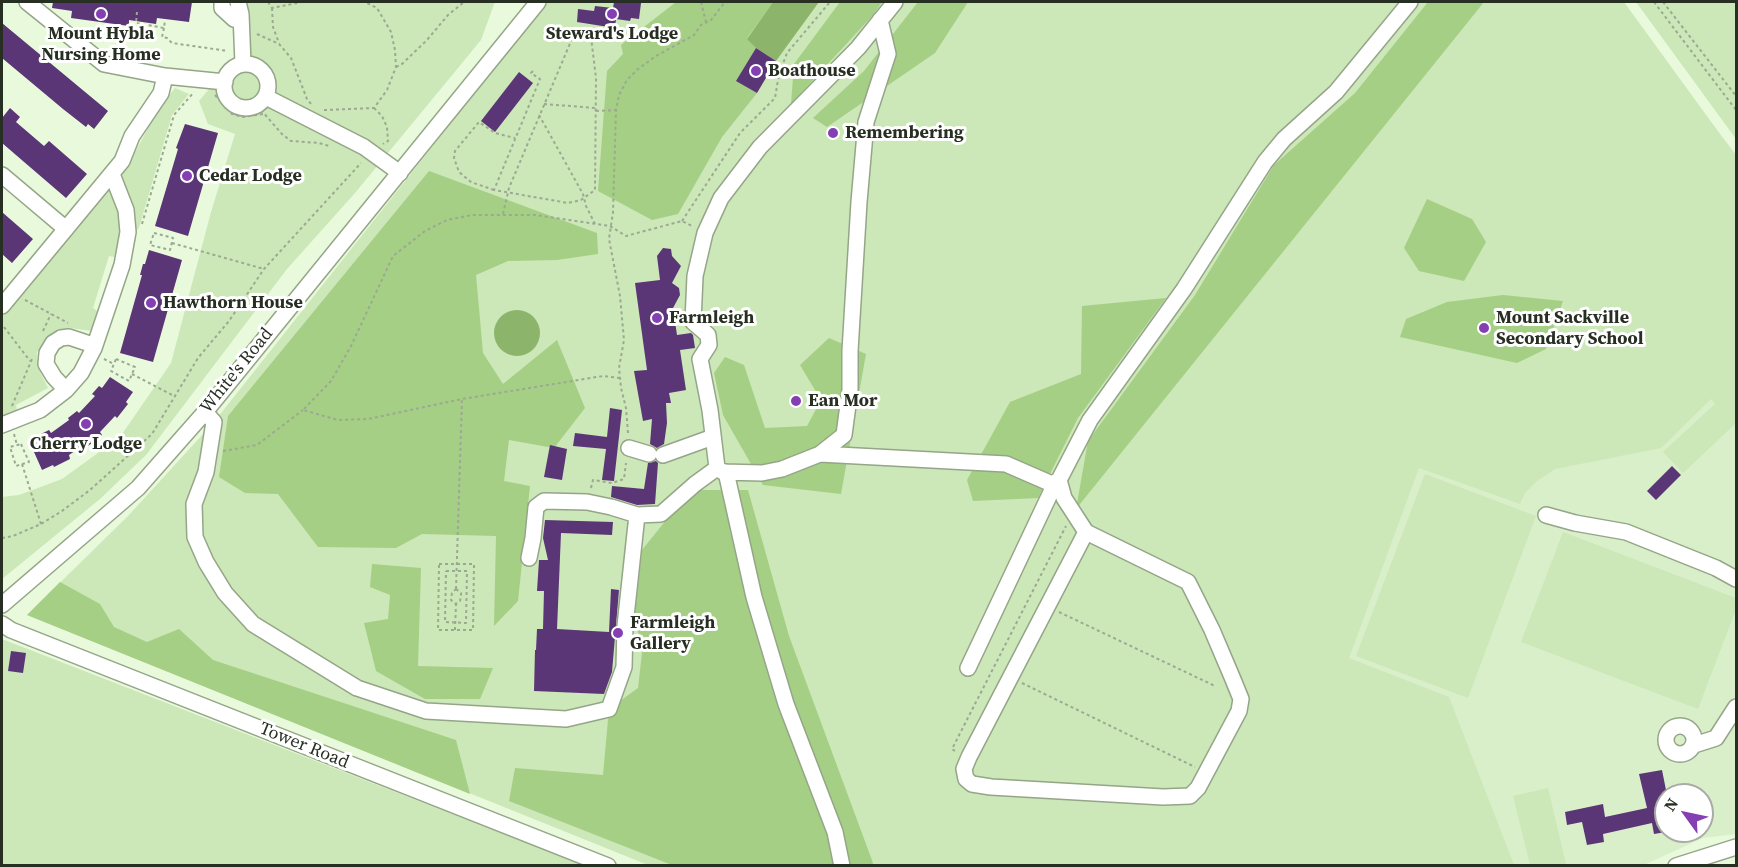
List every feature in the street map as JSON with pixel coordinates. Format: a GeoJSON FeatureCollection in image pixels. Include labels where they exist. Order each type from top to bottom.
{"type":"FeatureCollection","features":[{"type":"Feature","properties":{"kind":"street"},"geometry":{"type":"LineString","coordinates":[[27,2],[104,64],[219,87],[234,105],[249,109],[262,105],[400,173]]}},
{"type":"Feature","properties":{"kind":"street"},"geometry":{"type":"LineString","coordinates":[[222,2],[222,9],[242,26]]}},
{"type":"Feature","properties":{"kind":"street"},"geometry":{"type":"LineString","coordinates":[[238,2],[242,26],[243,64]]}},
{"type":"Feature","properties":{"kind":"street","name":"White's Road"},"geometry":{"type":"LineString","coordinates":[[2,605],[138,488],[205,412],[270,329],[538,2]]}},
{"type":"Feature","properties":{"kind":"street"},"geometry":{"type":"LineString","coordinates":[[842,866],[835,832],[786,704],[713,437],[700,359],[709,345],[708,335],[693,322],[695,276],[705,233],[721,198],[760,147],[858,48],[895,2]]}},
{"type":"Feature","properties":{"kind":"street"},"geometry":{"type":"LineString","coordinates":[[968,668],[1051,492],[1060,483],[1090,420],[1184,290],[1265,162],[1284,139],[1336,92],[1410,2]]}},
{"type":"Feature","properties":{"kind":"street"},"geometry":{"type":"LineString","coordinates":[[529,558],[536,507],[544,501],[588,502],[637,515],[661,514],[695,484],[722,470],[762,473],[782,469],[820,454],[844,435],[850,390],[850,351],[866,122],[888,54],[880,20]]}},
{"type":"Feature","properties":{"kind":"street"},"geometry":{"type":"LineString","coordinates":[[219,87],[234,68],[243,64],[259,68],[268,83],[262,105]]}},
{"type":"Feature","properties":{"kind":"street"},"geometry":{"type":"LineString","coordinates":[[6,300],[122,161],[132,136],[161,93],[165,76]]}},
{"type":"Feature","properties":{"kind":"street"},"geometry":{"type":"LineString","coordinates":[[5,424],[40,410],[66,390],[81,373],[94,348],[122,266],[128,232],[126,210],[112,174]]}},
{"type":"Feature","properties":{"kind":"street"},"geometry":{"type":"LineString","coordinates":[[2,175],[66,229]]}},
{"type":"Feature","properties":{"kind":"street"},"geometry":{"type":"LineString","coordinates":[[66,390],[46,364],[47,352],[53,343],[61,338],[69,337],[87,343]]}},
{"type":"Feature","properties":{"kind":"street"},"geometry":{"type":"LineString","coordinates":[[205,412],[214,422],[206,472],[194,504],[195,537],[206,562],[225,593],[254,624],[357,688],[426,711],[566,719],[609,709],[624,667],[625,626],[637,515]]}},
{"type":"Feature","properties":{"kind":"street"},"geometry":{"type":"LineString","coordinates":[[629,448],[656,455],[713,437]]}},
{"type":"Feature","properties":{"kind":"street"},"geometry":{"type":"LineString","coordinates":[[820,454],[1006,464],[1052,484],[1060,483]]}},
{"type":"Feature","properties":{"kind":"street"},"geometry":{"type":"LineString","coordinates":[[1060,483],[1064,498],[1086,532],[1188,582],[1241,699],[1239,711],[1198,788],[1190,796],[1177,798],[1000,788],[972,783],[966,778],[964,769],[969,757],[1086,532]]}},
{"type":"Feature","properties":{"kind":"street"},"geometry":{"type":"LineString","coordinates":[[1545,514],[1575,523],[1626,532],[1716,568],[1737,579]]}},
{"type":"Feature","properties":{"kind":"street","name":"Tower Road"},"geometry":{"type":"LineString","coordinates":[[2,624],[11,630],[608,866]]}},
{"type":"Feature","properties":{"kind":"street"},"geometry":{"type":"LineString","coordinates":[[1694,745],[1716,738],[1737,706]]}},
{"type":"Feature","properties":{"kind":"street"},"geometry":{"type":"LineString","coordinates":[[1676,866],[1737,847]]}},
{"type":"Feature","properties":{"kind":"path"},"geometry":{"type":"LineString","coordinates":[[268,2],[272,8],[273,27],[279,44],[291,58],[313,106]]}},
{"type":"Feature","properties":{"kind":"path"},"geometry":{"type":"LineString","coordinates":[[272,8],[302,2]]}},
{"type":"Feature","properties":{"kind":"path"},"geometry":{"type":"LineString","coordinates":[[365,2],[377,8],[391,32],[395,50],[396,67],[387,90],[375,108]]}},
{"type":"Feature","properties":{"kind":"path"},"geometry":{"type":"LineString","coordinates":[[396,67],[402,64],[427,40],[448,15],[464,2]]}},
{"type":"Feature","properties":{"kind":"path"},"geometry":{"type":"LineString","coordinates":[[701,2],[706,22]]}},
{"type":"Feature","properties":{"kind":"path"},"geometry":{"type":"LineString","coordinates":[[588,502],[592,480],[612,483],[624,479],[629,448],[626,408],[620,378],[624,340],[620,296],[609,239],[613,212],[616,110],[619,95],[627,80],[638,69],[694,35],[701,25],[711,20],[725,2]]}},
{"type":"Feature","properties":{"kind":"path"},"geometry":{"type":"LineString","coordinates":[[210,446],[224,451],[257,445],[303,410],[331,381],[351,346],[393,256],[425,231],[447,220],[472,215],[536,215],[610,226],[626,236],[682,221],[740,133],[775,98],[779,74],[787,53],[830,2]]}},
{"type":"Feature","properties":{"kind":"path"},"geometry":{"type":"LineString","coordinates":[[1654,2],[1737,110]]}},
{"type":"Feature","properties":{"kind":"path"},"geometry":{"type":"LineString","coordinates":[[1663,2],[1737,96]]}},
{"type":"Feature","properties":{"kind":"path"},"geometry":{"type":"LineString","coordinates":[[137,12],[136,23],[164,28]]}},
{"type":"Feature","properties":{"kind":"path"},"geometry":{"type":"LineString","coordinates":[[165,20],[162,37],[172,43],[230,51]]}},
{"type":"Feature","properties":{"kind":"path"},"geometry":{"type":"LineString","coordinates":[[242,26],[279,44]]}},
{"type":"Feature","properties":{"kind":"path"},"geometry":{"type":"LineString","coordinates":[[503,214],[507,194],[574,34]]}},
{"type":"Feature","properties":{"kind":"path"},"geometry":{"type":"LineString","coordinates":[[515,138],[495,134],[479,122],[456,152],[454,158],[459,172],[471,182],[507,194],[568,203],[595,190],[596,78],[591,37]]}},
{"type":"Feature","properties":{"kind":"path"},"geometry":{"type":"LineString","coordinates":[[494,190],[540,79],[531,73],[533,71]]}},
{"type":"Feature","properties":{"kind":"path"},"geometry":{"type":"LineString","coordinates":[[219,87],[232,114],[243,117],[262,105],[291,141],[319,143],[336,148]]}},
{"type":"Feature","properties":{"kind":"path"},"geometry":{"type":"LineString","coordinates":[[187,90],[195,90]]}},
{"type":"Feature","properties":{"kind":"path"},"geometry":{"type":"LineString","coordinates":[[544,104],[616,110]]}},
{"type":"Feature","properties":{"kind":"path"},"geometry":{"type":"LineString","coordinates":[[324,110],[375,108]]}},
{"type":"Feature","properties":{"kind":"path"},"geometry":{"type":"LineString","coordinates":[[2,538],[13,536],[41,524],[90,490],[153,434],[198,358],[229,321],[279,250],[363,161],[364,155],[387,141],[387,127],[375,108]]}},
{"type":"Feature","properties":{"kind":"path"},"geometry":{"type":"LineString","coordinates":[[539,115],[584,197],[595,224]]}},
{"type":"Feature","properties":{"kind":"path"},"geometry":{"type":"LineString","coordinates":[[682,221],[705,233]]}},
{"type":"Feature","properties":{"kind":"path"},"geometry":{"type":"LineString","coordinates":[[154,233],[173,238],[172,243],[170,250],[150,245],[154,233]]}},
{"type":"Feature","properties":{"kind":"path"},"geometry":{"type":"LineString","coordinates":[[172,243],[264,269]]}},
{"type":"Feature","properties":{"kind":"path"},"geometry":{"type":"LineString","coordinates":[[6,300],[51,314],[68,323]]}},
{"type":"Feature","properties":{"kind":"path"},"geometry":{"type":"LineString","coordinates":[[43,333],[51,314]]}},
{"type":"Feature","properties":{"kind":"path"},"geometry":{"type":"LineString","coordinates":[[4,327],[38,370]]}},
{"type":"Feature","properties":{"kind":"path"},"geometry":{"type":"LineString","coordinates":[[17,445],[14,432],[5,424],[35,352]]}},
{"type":"Feature","properties":{"kind":"path"},"geometry":{"type":"LineString","coordinates":[[102,357],[114,364]]}},
{"type":"Feature","properties":{"kind":"path"},"geometry":{"type":"LineString","coordinates":[[116,358],[135,367],[132,374],[129,381],[111,370],[116,358]]}},
{"type":"Feature","properties":{"kind":"path"},"geometry":{"type":"LineString","coordinates":[[132,374],[174,396]]}},
{"type":"Feature","properties":{"kind":"path"},"geometry":{"type":"LineString","coordinates":[[303,410],[338,420],[368,419],[462,399],[603,376],[620,378]]}},
{"type":"Feature","properties":{"kind":"path"},"geometry":{"type":"LineString","coordinates":[[456,604],[451,600],[452,593],[456,589],[457,571],[462,399]]}},
{"type":"Feature","properties":{"kind":"path"},"geometry":{"type":"LineString","coordinates":[[21,444],[29,462],[22,464],[16,466],[10,447],[21,444]]}},
{"type":"Feature","properties":{"kind":"path"},"geometry":{"type":"LineString","coordinates":[[22,464],[41,524]]}},
{"type":"Feature","properties":{"kind":"path"},"geometry":{"type":"LineString","coordinates":[[969,757],[952,749],[1071,518]]}},
{"type":"Feature","properties":{"kind":"path"},"geometry":{"type":"LineString","coordinates":[[439,564],[474,564],[473,630],[455,630],[438,630],[439,564]]}},
{"type":"Feature","properties":{"kind":"path"},"geometry":{"type":"LineString","coordinates":[[446,571],[467,571],[466,623],[445,622],[445,597],[446,571]]}},
{"type":"Feature","properties":{"kind":"path"},"geometry":{"type":"LineString","coordinates":[[455,630],[456,604],[461,597],[461,593],[456,589]]}},
{"type":"Feature","properties":{"kind":"path"},"geometry":{"type":"LineString","coordinates":[[445,597],[452,597]]}},
{"type":"Feature","properties":{"kind":"path"},"geometry":{"type":"LineString","coordinates":[[461,597],[467,597]]}},
{"type":"Feature","properties":{"kind":"path"},"geometry":{"type":"LineString","coordinates":[[1047,606],[1215,686]]}},
{"type":"Feature","properties":{"kind":"path"},"geometry":{"type":"LineString","coordinates":[[1011,677],[1206,772]]}},
{"type":"Feature","properties":{"kind":"shaded area"},"geometry":{"type":"Polygon","coordinates":[[[247,2],[495,2],[481,40],[355,193],[287,269],[146,455],[100,499],[2,579],[2,497],[19,495],[62,479],[120,437],[171,363],[211,212],[235,134],[208,124],[199,101],[233,61],[249,9],[247,2]]]}},
{"type":"Feature","properties":{"kind":"shaded area","name":"Farmleigh"},"geometry":{"type":"Polygon","coordinates":[[[547,2],[1624,2],[1736,156],[1736,423],[1683,473],[1663,452],[1715,404],[1711,399],[1661,448],[1555,469],[1537,481],[1525,493],[1520,504],[1419,468],[1349,658],[1449,697],[1514,865],[648,865],[27,615],[128,516],[214,422],[547,2]]]}},
{"type":"Feature","properties":{"kind":"shaded area"},"geometry":{"type":"Polygon","coordinates":[[[676,2],[773,2],[747,38],[756,48],[737,81],[757,93],[722,137],[678,214],[652,220],[598,191],[607,71],[623,54],[621,45],[676,2]]]}},
{"type":"Feature","properties":{"kind":"shaded area"},"geometry":{"type":"Polygon","coordinates":[[[773,2],[819,2],[776,61],[747,39],[773,2]]]}},
{"type":"Feature","properties":{"kind":"shaded area"},"geometry":{"type":"Polygon","coordinates":[[[840,2],[882,2],[873,15],[791,104],[794,64],[840,2]]]}},
{"type":"Feature","properties":{"kind":"shaded area"},"geometry":{"type":"Polygon","coordinates":[[[918,2],[968,2],[935,53],[827,127],[813,118],[864,71],[918,2]]]}},
{"type":"Feature","properties":{"kind":"shaded area"},"geometry":{"type":"Polygon","coordinates":[[[1428,2],[1484,2],[1076,509],[1088,441],[1195,295],[1274,165],[1355,93],[1428,2]]]}},
{"type":"Feature","properties":{"kind":"shaded area","name":"Mount Sackville Secondary School"},"geometry":{"type":"Polygon","coordinates":[[[1616,2],[1736,154],[1736,834],[1714,837],[1714,783],[1654,783],[1654,843],[1692,843],[1644,865],[1335,865],[1205,532],[1616,2]]]}},
{"type":"Feature","properties":{"kind":"shaded area"},"geometry":{"type":"Polygon","coordinates":[[[1636,2],[1736,2],[1736,139],[1636,2]]]}},
{"type":"Feature","properties":{"kind":"shaded area"},"geometry":{"type":"Polygon","coordinates":[[[175,88],[189,94],[172,115],[139,228],[118,245],[114,257],[109,256],[93,308],[97,311],[92,331],[70,328],[52,334],[37,352],[37,366],[48,388],[16,405],[17,410],[2,415],[2,317],[126,169],[159,108],[175,88]]]}},
{"type":"Feature","properties":{"kind":"shaded area"},"geometry":{"type":"Polygon","coordinates":[[[429,171],[597,233],[598,254],[557,260],[508,261],[476,275],[483,353],[503,384],[557,340],[585,408],[554,448],[509,440],[504,481],[530,486],[518,601],[494,626],[496,536],[422,534],[396,548],[318,547],[278,494],[245,493],[219,477],[228,416],[429,171]]]}},
{"type":"Feature","properties":{"kind":"shaded area"},"geometry":{"type":"Polygon","coordinates":[[[1427,199],[1472,219],[1486,242],[1464,281],[1419,271],[1404,248],[1427,199]]]}},
{"type":"Feature","properties":{"kind":"shaded area"},"geometry":{"type":"Polygon","coordinates":[[[1503,295],[1563,301],[1546,349],[1517,363],[1400,337],[1406,319],[1447,302],[1503,295]]]}},
{"type":"Feature","properties":{"kind":"shaded area"},"geometry":{"type":"Polygon","coordinates":[[[1166,298],[1078,418],[1038,498],[973,501],[967,480],[1010,402],[1081,374],[1082,306],[1166,298]]]}},
{"type":"Feature","properties":{"kind":"shaded area"},"geometry":{"type":"Polygon","coordinates":[[[517,310],[533,317],[540,333],[533,349],[517,356],[501,349],[494,333],[501,317],[517,310]]]}},
{"type":"Feature","properties":{"kind":"shaded area"},"geometry":{"type":"Polygon","coordinates":[[[829,338],[866,354],[841,494],[763,485],[723,415],[714,373],[725,357],[744,365],[765,428],[807,426],[821,400],[800,365],[829,338]]]}},
{"type":"Feature","properties":{"kind":"shaded area"},"geometry":{"type":"Polygon","coordinates":[[[1425,474],[1536,516],[1468,698],[1356,656],[1425,474]]]}},
{"type":"Feature","properties":{"kind":"shaded area"},"geometry":{"type":"Polygon","coordinates":[[[701,490],[748,490],[789,636],[872,865],[672,865],[509,801],[515,768],[603,775],[609,709],[638,688],[643,644],[634,623],[642,550],[667,519],[701,490]]]}},
{"type":"Feature","properties":{"kind":"shaded area"},"geometry":{"type":"Polygon","coordinates":[[[1563,532],[1736,598],[1736,609],[1698,709],[1521,642],[1563,532]]]}},
{"type":"Feature","properties":{"kind":"shaded area"},"geometry":{"type":"Polygon","coordinates":[[[372,564],[421,568],[418,666],[493,668],[480,699],[425,699],[376,671],[364,623],[388,619],[390,595],[370,587],[372,564]]]}},
{"type":"Feature","properties":{"kind":"shaded area"},"geometry":{"type":"Polygon","coordinates":[[[60,582],[100,604],[114,627],[147,642],[179,629],[213,660],[456,740],[470,794],[27,615],[60,582]]]}},
{"type":"Feature","properties":{"kind":"shaded area"},"geometry":{"type":"Polygon","coordinates":[[[2,639],[583,865],[2,865],[2,639]]]}},
{"type":"Feature","properties":{"kind":"shaded area"},"geometry":{"type":"Polygon","coordinates":[[[1548,788],[1566,864],[1530,865],[1513,796],[1548,788]]]}},
{"type":"Feature","properties":{"kind":"building"},"geometry":{"type":"Polygon","coordinates":[[[53,2],[192,2],[189,22],[157,18],[156,24],[129,20],[129,26],[71,18],[72,11],[52,8],[53,2]]]}},
{"type":"Feature","properties":{"kind":"building","name":"Steward's Lodge"},"geometry":{"type":"Polygon","coordinates":[[[614,2],[641,3],[639,19],[631,18],[630,21],[616,19],[615,28],[577,22],[578,9],[594,11],[595,6],[613,8],[614,2]]]}},
{"type":"Feature","properties":{"kind":"building"},"geometry":{"type":"Polygon","coordinates":[[[2,23],[108,111],[94,129],[88,124],[86,127],[2,58],[2,23]]]}},
{"type":"Feature","properties":{"kind":"building","name":"Boathouse"},"geometry":{"type":"Polygon","coordinates":[[[756,48],[776,61],[757,93],[736,81],[756,48]]]}},
{"type":"Feature","properties":{"kind":"building"},"geometry":{"type":"Polygon","coordinates":[[[519,72],[533,83],[495,132],[481,121],[519,72]]]}},
{"type":"Feature","properties":{"kind":"building"},"geometry":{"type":"Polygon","coordinates":[[[10,108],[20,117],[16,122],[44,146],[49,141],[87,174],[66,198],[2,143],[2,118],[10,108]]]}},
{"type":"Feature","properties":{"kind":"building","name":"Cedar Lodge"},"geometry":{"type":"Polygon","coordinates":[[[185,124],[218,133],[188,236],[155,226],[178,149],[176,148],[185,124]]]}},
{"type":"Feature","properties":{"kind":"building"},"geometry":{"type":"Polygon","coordinates":[[[2,212],[33,239],[12,263],[2,254],[2,212]]]}},
{"type":"Feature","properties":{"kind":"building","name":"Farmleigh"},"geometry":{"type":"Polygon","coordinates":[[[663,248],[671,249],[672,256],[681,266],[672,283],[679,288],[680,295],[673,308],[677,335],[691,333],[695,348],[680,350],[686,390],[669,393],[671,403],[666,403],[667,423],[664,444],[657,448],[650,444],[652,419],[643,421],[634,371],[647,370],[635,283],[660,280],[657,256],[663,248]]]}},
{"type":"Feature","properties":{"kind":"building","name":"Hawthorn House"},"geometry":{"type":"Polygon","coordinates":[[[149,250],[182,260],[153,362],[120,353],[143,264],[145,264],[149,250]]]}},
{"type":"Feature","properties":{"kind":"building","name":"Cherry Lodge"},"geometry":{"type":"Polygon","coordinates":[[[110,377],[133,392],[126,402],[128,404],[117,418],[115,416],[100,432],[102,435],[88,446],[85,444],[69,455],[70,459],[42,470],[30,443],[40,439],[39,435],[49,430],[51,433],[77,411],[79,413],[95,396],[92,394],[99,386],[102,388],[110,377]]]}},
{"type":"Feature","properties":{"kind":"building"},"geometry":{"type":"Polygon","coordinates":[[[610,408],[622,410],[614,481],[602,480],[606,449],[573,446],[575,433],[607,437],[610,408]]]}},
{"type":"Feature","properties":{"kind":"building"},"geometry":{"type":"Polygon","coordinates":[[[550,445],[567,449],[562,480],[544,477],[550,445]]]}},
{"type":"Feature","properties":{"kind":"building"},"geometry":{"type":"Polygon","coordinates":[[[656,461],[658,463],[655,504],[637,505],[611,497],[612,486],[644,489],[648,463],[656,461]]]}},
{"type":"Feature","properties":{"kind":"building"},"geometry":{"type":"Polygon","coordinates":[[[1672,466],[1681,475],[1656,500],[1647,491],[1672,466]]]}},
{"type":"Feature","properties":{"kind":"building"},"geometry":{"type":"Polygon","coordinates":[[[545,520],[613,522],[612,535],[561,533],[557,629],[609,632],[611,589],[619,590],[612,672],[604,694],[534,691],[537,629],[543,629],[544,591],[537,591],[539,560],[548,560],[543,538],[545,520]]]}},
{"type":"Feature","properties":{"kind":"building"},"geometry":{"type":"Polygon","coordinates":[[[11,651],[26,653],[23,673],[8,671],[11,651]]]}},
{"type":"Feature","properties":{"kind":"building"},"geometry":{"type":"Polygon","coordinates":[[[1662,770],[1665,783],[1654,783],[1654,834],[1652,823],[1603,834],[1604,842],[1587,845],[1582,822],[1567,825],[1565,812],[1603,804],[1605,817],[1647,808],[1639,774],[1662,770]]]}},
{"type":"Feature","properties":{"kind":"place","name":"Mount Hybla Nursing Home"},"geometry":{"type":"Point","coordinates":[101,14]}},
{"type":"Feature","properties":{"kind":"place","name":"Steward's Lodge"},"geometry":{"type":"Point","coordinates":[612,14]}},
{"type":"Feature","properties":{"kind":"place","name":"Boathouse"},"geometry":{"type":"Point","coordinates":[756,71]}},
{"type":"Feature","properties":{"kind":"place","name":"Remembering"},"geometry":{"type":"Point","coordinates":[833,133]}},
{"type":"Feature","properties":{"kind":"place","name":"Cedar Lodge"},"geometry":{"type":"Point","coordinates":[187,176]}},
{"type":"Feature","properties":{"kind":"place","name":"Hawthorn House"},"geometry":{"type":"Point","coordinates":[151,303]}},
{"type":"Feature","properties":{"kind":"place","name":"Farmleigh"},"geometry":{"type":"Point","coordinates":[657,318]}},
{"type":"Feature","properties":{"kind":"place","name":"Mount Sackville Secondary School"},"geometry":{"type":"Point","coordinates":[1484,328]}},
{"type":"Feature","properties":{"kind":"place","name":"Ean Mor"},"geometry":{"type":"Point","coordinates":[796,401]}},
{"type":"Feature","properties":{"kind":"place","name":"Cherry Lodge"},"geometry":{"type":"Point","coordinates":[86,424]}},
{"type":"Feature","properties":{"kind":"place","name":"Farmleigh Gallery"},"geometry":{"type":"Point","coordinates":[618,633]}}]}
